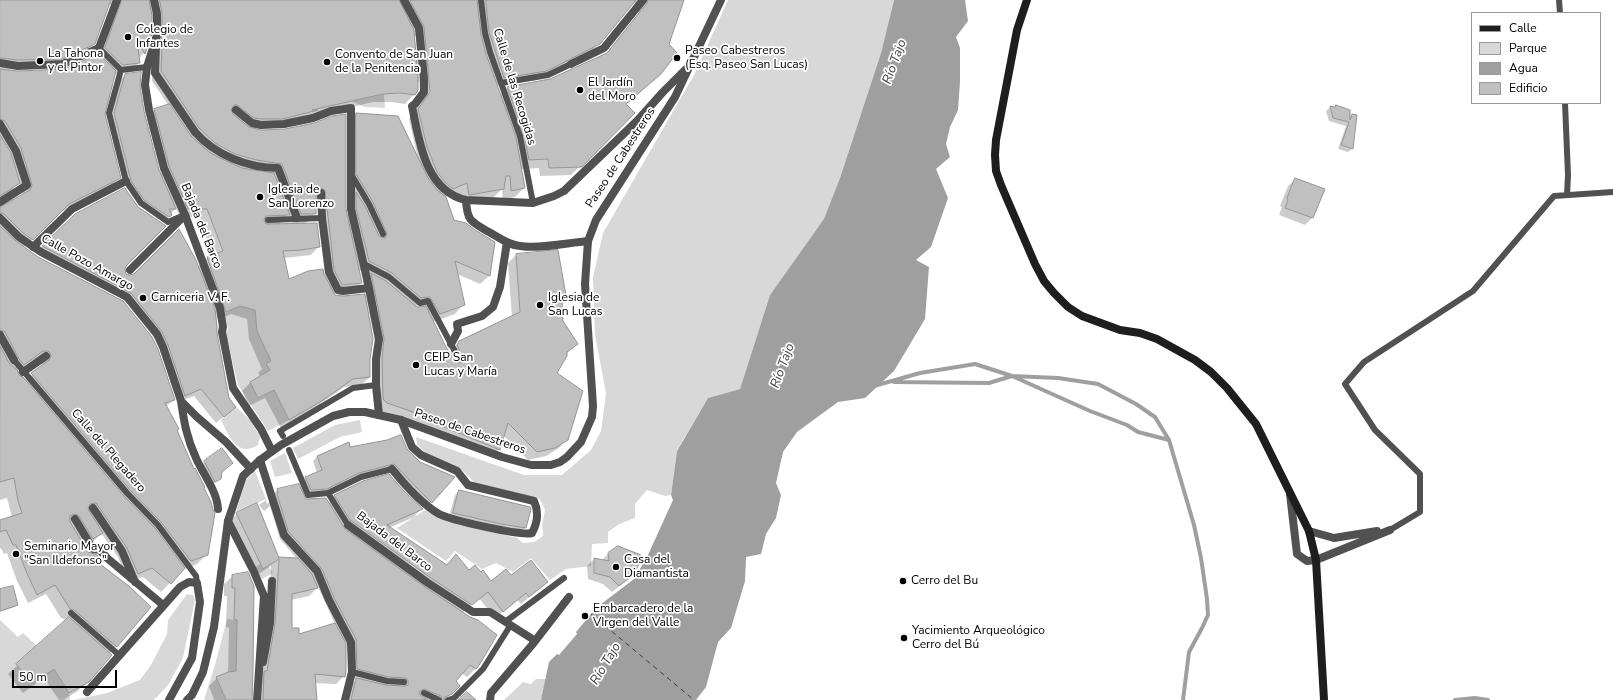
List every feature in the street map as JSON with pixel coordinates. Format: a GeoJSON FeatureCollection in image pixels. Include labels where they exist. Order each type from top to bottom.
{"type":"FeatureCollection","features":[{"type":"Feature","properties":{"kind":"main road"},"geometry":{"type":"LineString","coordinates":[[1027,0],[1016,30],[996,140],[996,170],[1001,185],[1035,264],[1054,294],[1068,307],[1082,316],[1120,330],[1140,333],[1157,339],[1176,349],[1211,372],[1227,388],[1256,424],[1309,531],[1316,560],[1324,700]]}},
{"type":"Feature","properties":{"kind":"street"},"geometry":{"type":"LineString","coordinates":[[0,63],[18,66],[62,64],[99,48],[117,0]]}},
{"type":"Feature","properties":{"kind":"street","name":"Bajada del Barco"},"geometry":{"type":"LineString","coordinates":[[154,0],[157,14],[157,35],[147,67],[145,85],[157,143],[164,168],[185,215],[220,308],[223,327],[222,332],[233,388],[261,429],[272,451]]}},
{"type":"Feature","properties":{"kind":"street"},"geometry":{"type":"LineString","coordinates":[[404,0],[420,28],[424,92],[412,106],[423,156],[441,187],[455,197],[466,200],[534,203],[554,196],[564,190],[637,121],[663,92],[690,66]]}},
{"type":"Feature","properties":{"kind":"street"},"geometry":{"type":"LineString","coordinates":[[571,64],[604,48],[643,0]]}},
{"type":"Feature","properties":{"kind":"street","name":"Paseo de Cabestreros"},"geometry":{"type":"LineString","coordinates":[[187,700],[192,695],[203,672],[214,626],[228,521],[243,476],[272,451],[333,416],[349,412],[365,412],[401,420],[502,457],[531,465],[550,465],[560,462],[574,452],[586,432],[592,417],[593,406],[585,284],[588,241],[596,220],[675,97],[721,0]]}},
{"type":"Feature","properties":{"kind":"street"},"geometry":{"type":"LineString","coordinates":[[157,35],[155,73],[200,139],[217,151],[239,161],[263,168],[278,168],[297,218]]}},
{"type":"Feature","properties":{"kind":"street"},"geometry":{"type":"LineString","coordinates":[[236,110],[252,123],[260,125],[284,124],[313,118],[331,111],[350,108],[351,209],[370,288],[379,339],[376,359],[376,385],[379,415]]}},
{"type":"Feature","properties":{"kind":"street"},"geometry":{"type":"LineString","coordinates":[[0,124],[16,151],[28,185],[0,202]]}},
{"type":"Feature","properties":{"kind":"street"},"geometry":{"type":"LineString","coordinates":[[33,247],[72,209],[126,181]]}},
{"type":"Feature","properties":{"kind":"street"},"geometry":{"type":"LineString","coordinates":[[321,194],[322,218],[330,272],[338,290],[343,291],[370,288]]}},
{"type":"Feature","properties":{"kind":"street"},"geometry":{"type":"LineString","coordinates":[[466,200],[467,213],[471,222],[507,242],[519,246],[538,246],[588,241]]}},
{"type":"Feature","properties":{"kind":"street"},"geometry":{"type":"LineString","coordinates":[[130,270],[185,215]]}},
{"type":"Feature","properties":{"kind":"street","name":"Calle Pozo Amargo"},"geometry":{"type":"LineString","coordinates":[[0,218],[19,237],[33,247],[127,297],[157,334],[163,347],[181,401],[226,442],[251,469]]}},
{"type":"Feature","properties":{"kind":"street"},"geometry":{"type":"LineString","coordinates":[[451,344],[458,331],[457,324],[482,316],[493,307],[500,287],[507,242]]}},
{"type":"Feature","properties":{"kind":"street","name":"Calle del Plegadero"},"geometry":{"type":"LineString","coordinates":[[0,335],[14,360]]}},
{"type":"Feature","properties":{"kind":"street"},"geometry":{"type":"LineString","coordinates":[[23,372],[46,356]]}},
{"type":"Feature","properties":{"kind":"street"},"geometry":{"type":"LineString","coordinates":[[181,401],[186,433],[196,458],[217,501],[218,509]]}},
{"type":"Feature","properties":{"kind":"street"},"geometry":{"type":"LineString","coordinates":[[392,469],[412,492],[439,514],[490,528],[527,534],[532,533],[538,516],[538,509],[534,501],[468,485],[457,471],[420,455],[412,447],[401,420]]}},
{"type":"Feature","properties":{"kind":"street"},"geometry":{"type":"LineString","coordinates":[[260,460],[284,535],[317,571],[329,600],[351,642],[352,672],[345,700]]}},
{"type":"Feature","properties":{"kind":"street"},"geometry":{"type":"LineString","coordinates":[[1289,490],[1297,554],[1307,561],[1316,560],[1390,530]]}},
{"type":"Feature","properties":{"kind":"street"},"geometry":{"type":"LineString","coordinates":[[93,508],[122,551],[136,582]]}},
{"type":"Feature","properties":{"kind":"street"},"geometry":{"type":"LineString","coordinates":[[75,519],[93,549],[100,550],[107,558],[163,605]]}},
{"type":"Feature","properties":{"kind":"street"},"geometry":{"type":"LineString","coordinates":[[228,521],[254,572],[264,596],[257,700]]}},
{"type":"Feature","properties":{"kind":"street","name":"Bajada del Barco"},"geometry":{"type":"LineString","coordinates":[[348,525],[428,583],[473,612],[490,612],[508,624]]}},
{"type":"Feature","properties":{"kind":"street"},"geometry":{"type":"LineString","coordinates":[[1309,531],[1334,538],[1390,530]]}},
{"type":"Feature","properties":{"kind":"street"},"geometry":{"type":"LineString","coordinates":[[258,671],[263,666],[270,623],[272,581]]}},
{"type":"Feature","properties":{"kind":"street"},"geometry":{"type":"LineString","coordinates":[[87,692],[163,605],[180,588],[189,582],[197,583],[200,602],[192,658],[169,700]]}},
{"type":"Feature","properties":{"kind":"street"},"geometry":{"type":"LineString","coordinates":[[490,700],[491,693],[532,645],[534,640],[569,597]]}},
{"type":"Feature","properties":{"kind":"street"},"geometry":{"type":"LineString","coordinates":[[508,624],[534,640]]}},
{"type":"Feature","properties":{"kind":"lane","name":"Calle de las Recogidas"},"geometry":{"type":"LineString","coordinates":[[481,0],[485,33],[520,136],[534,203]]}},
{"type":"Feature","properties":{"kind":"lane"},"geometry":{"type":"LineString","coordinates":[[1560,0],[1560,12]]}},
{"type":"Feature","properties":{"kind":"lane"},"geometry":{"type":"LineString","coordinates":[[99,48],[121,70]]}},
{"type":"Feature","properties":{"kind":"lane"},"geometry":{"type":"LineString","coordinates":[[501,83],[548,74],[571,64]]}},
{"type":"Feature","properties":{"kind":"lane"},"geometry":{"type":"LineString","coordinates":[[121,70],[147,67]]}},
{"type":"Feature","properties":{"kind":"lane"},"geometry":{"type":"LineString","coordinates":[[121,70],[109,113],[126,181],[141,203],[168,222],[185,215]]}},
{"type":"Feature","properties":{"kind":"lane"},"geometry":{"type":"LineString","coordinates":[[1565,104],[1568,175],[1567,195]]}},
{"type":"Feature","properties":{"kind":"lane"},"geometry":{"type":"LineString","coordinates":[[351,174],[369,204],[383,234]]}},
{"type":"Feature","properties":{"kind":"lane"},"geometry":{"type":"LineString","coordinates":[[1390,530],[1420,512],[1420,474],[1375,430],[1345,384],[1364,362],[1473,291],[1554,196],[1613,192]]}},
{"type":"Feature","properties":{"kind":"lane"},"geometry":{"type":"LineString","coordinates":[[268,220],[322,218]]}},
{"type":"Feature","properties":{"kind":"lane"},"geometry":{"type":"LineString","coordinates":[[364,264],[390,277],[420,303],[428,301],[459,359]]}},
{"type":"Feature","properties":{"kind":"lane","name":"Calle del Plegadero"},"geometry":{"type":"LineString","coordinates":[[14,360],[127,493],[158,525],[196,576],[197,583]]}},
{"type":"Feature","properties":{"kind":"lane"},"geometry":{"type":"LineString","coordinates":[[283,436],[280,431],[353,388],[376,385]]}},
{"type":"Feature","properties":{"kind":"lane"},"geometry":{"type":"LineString","coordinates":[[289,450],[308,495],[328,493],[361,477],[392,469]]}},
{"type":"Feature","properties":{"kind":"lane","name":"Bajada del Barco"},"geometry":{"type":"LineString","coordinates":[[328,493],[348,525]]}},
{"type":"Feature","properties":{"kind":"lane"},"geometry":{"type":"LineString","coordinates":[[448,700],[454,698],[483,669],[508,624],[564,578]]}},
{"type":"Feature","properties":{"kind":"lane"},"geometry":{"type":"LineString","coordinates":[[71,613],[119,655]]}},
{"type":"Feature","properties":{"kind":"lane"},"geometry":{"type":"LineString","coordinates":[[352,672],[387,681],[404,682]]}},
{"type":"Feature","properties":{"kind":"lane"},"geometry":{"type":"LineString","coordinates":[[424,694],[439,700]]}},
{"type":"Feature","properties":{"kind":"green space"},"geometry":{"type":"Polygon","coordinates":[[[728,0],[894,0],[881,53],[840,178],[824,220],[770,295],[740,389],[708,398],[677,450],[671,495],[665,496],[647,490],[635,504],[635,518],[619,524],[608,532],[608,543],[592,544],[591,566],[566,569],[550,580],[531,558],[513,572],[496,563],[482,569],[455,551],[446,561],[397,528],[425,510],[436,517],[517,538],[523,543],[534,542],[543,536],[542,525],[545,510],[540,499],[478,486],[462,470],[426,453],[417,445],[416,437],[524,475],[562,475],[591,450],[601,431],[606,393],[595,335],[593,277],[603,233],[694,75],[728,0]]]}},
{"type":"Feature","properties":{"kind":"green space"},"geometry":{"type":"Polygon","coordinates":[[[384,94],[385,108],[365,107],[351,101],[384,94]]]}},
{"type":"Feature","properties":{"kind":"green space"},"geometry":{"type":"Polygon","coordinates":[[[240,306],[255,310],[257,331],[267,353],[277,358],[266,364],[270,370],[250,382],[258,398],[274,390],[289,420],[268,431],[238,385],[226,334],[228,329],[225,313],[240,306]]]}},
{"type":"Feature","properties":{"kind":"green space"},"geometry":{"type":"Polygon","coordinates":[[[236,407],[251,421],[260,437],[258,445],[244,449],[239,447],[227,432],[221,420],[236,407]]]}},
{"type":"Feature","properties":{"kind":"green space"},"geometry":{"type":"Polygon","coordinates":[[[360,420],[362,432],[340,437],[298,459],[293,448],[335,425],[360,420]]]}},
{"type":"Feature","properties":{"kind":"green space"},"geometry":{"type":"Polygon","coordinates":[[[285,453],[292,473],[275,477],[270,461],[285,453]]]}},
{"type":"Feature","properties":{"kind":"green space"},"geometry":{"type":"Polygon","coordinates":[[[255,471],[266,499],[236,512],[246,480],[255,471]]]}},
{"type":"Feature","properties":{"kind":"green space"},"geometry":{"type":"Polygon","coordinates":[[[260,564],[263,569],[268,566],[273,573],[262,579],[255,567],[260,564]]]}},
{"type":"Feature","properties":{"kind":"green space"},"geometry":{"type":"Polygon","coordinates":[[[187,594],[193,595],[195,600],[183,658],[168,685],[154,700],[74,700],[107,693],[140,680],[151,665],[167,634],[168,620],[187,594]]]}},
{"type":"Feature","properties":{"kind":"green space"},"geometry":{"type":"Polygon","coordinates":[[[227,619],[237,620],[236,671],[228,672],[217,677],[226,700],[204,700],[215,665],[227,619]]]}},
{"type":"Feature","properties":{"kind":"green space"},"geometry":{"type":"Polygon","coordinates":[[[0,620],[18,637],[23,633],[37,646],[17,664],[32,684],[54,669],[69,693],[70,700],[0,700],[0,620]]]}},
{"type":"Feature","properties":{"kind":"green space"},"geometry":{"type":"Polygon","coordinates":[[[536,679],[546,679],[541,700],[504,700],[523,682],[531,684],[536,679]]]}},
{"type":"Feature","properties":{"kind":"water","name":"Río Tajo"},"geometry":{"type":"Polygon","coordinates":[[[894,0],[965,0],[968,21],[956,37],[960,48],[960,82],[958,110],[950,127],[946,144],[950,157],[936,169],[948,198],[931,247],[916,260],[929,267],[925,319],[894,371],[865,398],[838,402],[797,432],[783,452],[776,483],[781,495],[776,518],[766,534],[761,554],[746,557],[745,581],[731,628],[718,642],[706,687],[696,700],[541,700],[549,662],[557,654],[559,655],[596,608],[634,579],[648,558],[673,500],[671,495],[677,451],[708,398],[740,389],[770,295],[824,219],[840,178],[881,53],[894,0]]]}},
{"type":"Feature","properties":{"kind":"building"},"geometry":{"type":"Polygon","coordinates":[[[0,0],[111,0],[95,44],[62,59],[18,60],[0,58],[0,0]]]}},
{"type":"Feature","properties":{"kind":"building","name":"Colegio de Infantes"},"geometry":{"type":"Polygon","coordinates":[[[122,0],[149,0],[152,15],[152,34],[145,54],[137,41],[140,63],[123,65],[105,48],[122,0]]]}},
{"type":"Feature","properties":{"kind":"building"},"geometry":{"type":"Polygon","coordinates":[[[160,0],[399,0],[414,30],[418,79],[418,90],[415,95],[401,93],[383,94],[312,110],[318,110],[283,119],[254,118],[237,105],[234,105],[231,110],[233,114],[249,127],[261,130],[285,129],[314,123],[332,116],[346,114],[346,209],[362,283],[342,285],[334,270],[325,190],[320,188],[316,191],[316,214],[301,214],[282,164],[256,160],[235,154],[215,143],[199,128],[161,71],[162,46],[160,43],[162,35],[162,14],[160,0]]]}},
{"type":"Feature","properties":{"kind":"building"},"geometry":{"type":"Polygon","coordinates":[[[410,0],[477,0],[481,34],[486,54],[516,137],[525,188],[511,191],[510,176],[506,176],[504,189],[469,195],[467,183],[453,189],[437,172],[427,147],[418,109],[430,92],[424,27],[410,0]]]}},
{"type":"Feature","properties":{"kind":"building"},"geometry":{"type":"Polygon","coordinates":[[[486,0],[636,0],[600,44],[547,71],[504,78],[489,32],[486,0]]]}},
{"type":"Feature","properties":{"kind":"building","name":"El Jardín del Moro"},"geometry":{"type":"Polygon","coordinates":[[[648,0],[684,0],[669,44],[677,53],[661,74],[626,104],[635,113],[582,167],[549,168],[548,159],[529,160],[524,134],[507,87],[550,79],[607,53],[648,0]]]}},
{"type":"Feature","properties":{"kind":"building"},"geometry":{"type":"Polygon","coordinates":[[[99,54],[116,71],[105,114],[121,178],[69,204],[33,240],[23,233],[4,214],[0,213],[0,207],[30,190],[32,185],[21,148],[5,121],[0,119],[0,69],[18,71],[64,69],[99,54]]]}},
{"type":"Feature","properties":{"kind":"building"},"geometry":{"type":"Polygon","coordinates":[[[141,72],[140,86],[144,111],[159,170],[176,209],[169,209],[172,215],[169,217],[144,200],[131,181],[114,113],[125,74],[141,72]]]}},
{"type":"Feature","properties":{"kind":"building"},"geometry":{"type":"Polygon","coordinates":[[[170,104],[191,136],[209,152],[242,168],[274,173],[290,215],[266,216],[264,220],[266,224],[317,223],[320,247],[283,251],[289,279],[308,271],[323,269],[335,295],[343,296],[365,294],[373,339],[370,359],[370,377],[353,379],[323,400],[289,420],[274,390],[258,398],[250,382],[270,370],[266,364],[271,361],[257,331],[255,310],[240,306],[226,312],[207,257],[223,251],[207,209],[188,209],[169,166],[154,109],[170,104]]]}},
{"type":"Feature","properties":{"kind":"building"},"geometry":{"type":"Polygon","coordinates":[[[1336,105],[1350,110],[1350,120],[1352,114],[1357,115],[1353,149],[1341,145],[1349,122],[1333,118],[1330,106],[1335,107],[1336,105]]]}},
{"type":"Feature","properties":{"kind":"building"},"geometry":{"type":"Polygon","coordinates":[[[356,113],[398,116],[428,178],[437,190],[446,197],[454,220],[466,223],[495,242],[490,276],[455,261],[465,305],[440,314],[430,297],[421,298],[392,273],[369,261],[356,208],[356,192],[365,206],[379,236],[385,238],[387,234],[373,202],[356,174],[356,113]]]}},
{"type":"Feature","properties":{"kind":"building"},"geometry":{"type":"Polygon","coordinates":[[[0,135],[11,153],[20,183],[0,196],[0,135]]]}},
{"type":"Feature","properties":{"kind":"building"},"geometry":{"type":"Polygon","coordinates":[[[1295,178],[1325,189],[1313,218],[1285,208],[1295,178]]]}},
{"type":"Feature","properties":{"kind":"building"},"geometry":{"type":"Polygon","coordinates":[[[125,188],[138,207],[166,226],[126,266],[126,274],[134,274],[179,229],[196,260],[215,309],[217,333],[229,398],[236,407],[224,417],[201,389],[185,396],[168,345],[162,332],[131,293],[42,246],[75,214],[125,188]]]}},
{"type":"Feature","properties":{"kind":"building"},"geometry":{"type":"Polygon","coordinates":[[[0,226],[16,241],[38,257],[123,301],[152,337],[158,349],[175,400],[165,403],[179,429],[177,430],[194,469],[195,468],[205,487],[204,488],[215,513],[208,555],[191,561],[161,522],[130,490],[31,373],[49,360],[51,356],[50,353],[48,351],[43,351],[24,365],[19,359],[5,332],[0,330],[0,226]]]}},
{"type":"Feature","properties":{"kind":"building"},"geometry":{"type":"Polygon","coordinates":[[[558,250],[567,301],[562,300],[563,321],[578,344],[567,352],[567,356],[557,373],[583,391],[568,440],[555,448],[537,452],[508,423],[500,450],[434,423],[439,421],[387,403],[383,399],[382,359],[384,338],[371,273],[386,281],[417,307],[426,306],[446,347],[455,361],[459,363],[463,362],[463,359],[457,345],[459,341],[520,312],[516,254],[558,250]]]}},
{"type":"Feature","properties":{"kind":"building"},"geometry":{"type":"Polygon","coordinates":[[[0,346],[9,363],[18,371],[19,375],[23,377],[124,496],[155,528],[185,568],[171,584],[152,568],[138,574],[127,548],[96,503],[90,504],[88,509],[103,533],[93,539],[79,516],[75,514],[70,516],[70,522],[88,552],[97,555],[103,562],[100,564],[130,587],[151,607],[117,647],[74,610],[70,609],[55,585],[37,595],[16,545],[13,545],[6,530],[0,532],[0,520],[22,513],[18,501],[14,478],[0,482],[0,346]]]}},
{"type":"Feature","properties":{"kind":"building"},"geometry":{"type":"Polygon","coordinates":[[[401,435],[407,449],[420,462],[455,477],[432,503],[394,464],[359,473],[327,489],[311,490],[305,477],[322,470],[317,456],[349,442],[350,447],[387,440],[401,435]]]}},
{"type":"Feature","properties":{"kind":"building"},"geometry":{"type":"Polygon","coordinates":[[[222,448],[233,463],[222,472],[221,479],[215,482],[204,461],[222,448]]]}},
{"type":"Feature","properties":{"kind":"building"},"geometry":{"type":"Polygon","coordinates":[[[389,474],[423,509],[387,525],[447,565],[456,554],[469,570],[475,565],[481,572],[483,570],[491,581],[506,569],[511,575],[531,560],[548,582],[529,597],[526,593],[503,612],[488,592],[472,605],[431,578],[350,520],[334,495],[363,481],[389,474]]]}},
{"type":"Feature","properties":{"kind":"building"},"geometry":{"type":"Polygon","coordinates":[[[299,484],[306,499],[326,498],[345,529],[425,587],[470,617],[478,620],[497,635],[478,667],[476,669],[470,665],[456,681],[460,686],[452,694],[445,697],[444,700],[441,696],[424,689],[420,691],[420,695],[428,700],[351,700],[356,678],[386,685],[404,686],[408,685],[408,680],[405,678],[388,677],[357,669],[356,639],[334,598],[322,569],[288,531],[277,494],[277,489],[299,484]]]}},
{"type":"Feature","properties":{"kind":"building"},"geometry":{"type":"Polygon","coordinates":[[[459,490],[530,507],[531,509],[526,528],[453,513],[459,490]]]}},
{"type":"Feature","properties":{"kind":"building"},"geometry":{"type":"Polygon","coordinates":[[[257,503],[279,558],[298,558],[312,574],[318,588],[292,594],[292,628],[299,628],[299,634],[335,623],[346,643],[345,677],[315,674],[317,700],[263,700],[264,671],[267,671],[275,623],[279,559],[263,569],[236,513],[257,503]]]}},
{"type":"Feature","properties":{"kind":"building","name":"Casa del Diamantista"},"geometry":{"type":"Polygon","coordinates":[[[618,546],[641,555],[641,561],[632,576],[619,586],[610,577],[594,573],[594,558],[609,561],[608,553],[618,546]]]}},
{"type":"Feature","properties":{"kind":"building"},"geometry":{"type":"Polygon","coordinates":[[[248,572],[254,586],[252,700],[226,700],[216,677],[228,672],[236,671],[237,620],[234,619],[235,588],[232,588],[232,575],[248,572]]]}},
{"type":"Feature","properties":{"kind":"building"},"geometry":{"type":"Polygon","coordinates":[[[13,586],[18,605],[0,611],[0,589],[13,586]]]}},
{"type":"Feature","properties":{"kind":"building"},"geometry":{"type":"Polygon","coordinates":[[[69,617],[112,655],[89,682],[69,693],[54,669],[32,684],[16,664],[69,617]]]}},
{"type":"Feature","properties":{"kind":"building"},"geometry":{"type":"Polygon","coordinates":[[[467,692],[476,700],[458,700],[467,692]]]}},
{"type":"Feature","properties":{"kind":"waterway"},"geometry":{"type":"LineString","coordinates":[[874,386],[920,373],[975,364],[1012,376],[1058,378],[1098,384],[1136,404],[1155,417],[1169,440],[1194,525],[1207,599],[1208,615],[1189,652],[1183,700]]}},
{"type":"Feature","properties":{"kind":"waterway"},"geometry":{"type":"LineString","coordinates":[[894,382],[989,383],[1012,376],[1090,411],[1127,425],[1138,432],[1169,440]]}},
{"type":"Feature","properties":{"kind":"waterway"},"geometry":{"type":"LineString","coordinates":[[1455,700],[1475,698],[1488,700]]}},
{"type":"Feature","properties":{"kind":"ferry route"},"geometry":{"type":"LineString","coordinates":[[591,614],[694,700]]}},
{"type":"Feature","properties":{"kind":"place","name":"Colegio de Infantes"},"geometry":{"type":"Point","coordinates":[128,37]}},
{"type":"Feature","properties":{"kind":"place","name":"Paseo Cabestreros (Esq. Paseo San Lucas)"},"geometry":{"type":"Point","coordinates":[677,58]}},
{"type":"Feature","properties":{"kind":"place","name":"La Tahona y el Pintor"},"geometry":{"type":"Point","coordinates":[40,61]}},
{"type":"Feature","properties":{"kind":"place","name":"Convento de San Juan de la Penitencia"},"geometry":{"type":"Point","coordinates":[327,62]}},
{"type":"Feature","properties":{"kind":"place","name":"El Jardín del Moro"},"geometry":{"type":"Point","coordinates":[580,90]}},
{"type":"Feature","properties":{"kind":"place","name":"Iglesia de San Lorenzo"},"geometry":{"type":"Point","coordinates":[260,197]}},
{"type":"Feature","properties":{"kind":"place","name":"Carniceria V. F."},"geometry":{"type":"Point","coordinates":[143,298]}},
{"type":"Feature","properties":{"kind":"place","name":"Iglesia de San Lucas"},"geometry":{"type":"Point","coordinates":[540,305]}},
{"type":"Feature","properties":{"kind":"place","name":"CEIP San Lucas y María"},"geometry":{"type":"Point","coordinates":[416,365]}},
{"type":"Feature","properties":{"kind":"place","name":"Seminario Mayor \"San Ildefonso\""},"geometry":{"type":"Point","coordinates":[16,554]}},
{"type":"Feature","properties":{"kind":"place","name":"Casa del Diamantista"},"geometry":{"type":"Point","coordinates":[616,567]}},
{"type":"Feature","properties":{"kind":"place","name":"Cerro del Bu"},"geometry":{"type":"Point","coordinates":[903,581]}},
{"type":"Feature","properties":{"kind":"place","name":"Embarcadero de la VIrgen del Valle"},"geometry":{"type":"Point","coordinates":[585,616]}},
{"type":"Feature","properties":{"kind":"place","name":"Yacimiento Arqueológico Cerro del Bú"},"geometry":{"type":"Point","coordinates":[904,638]}}]}
